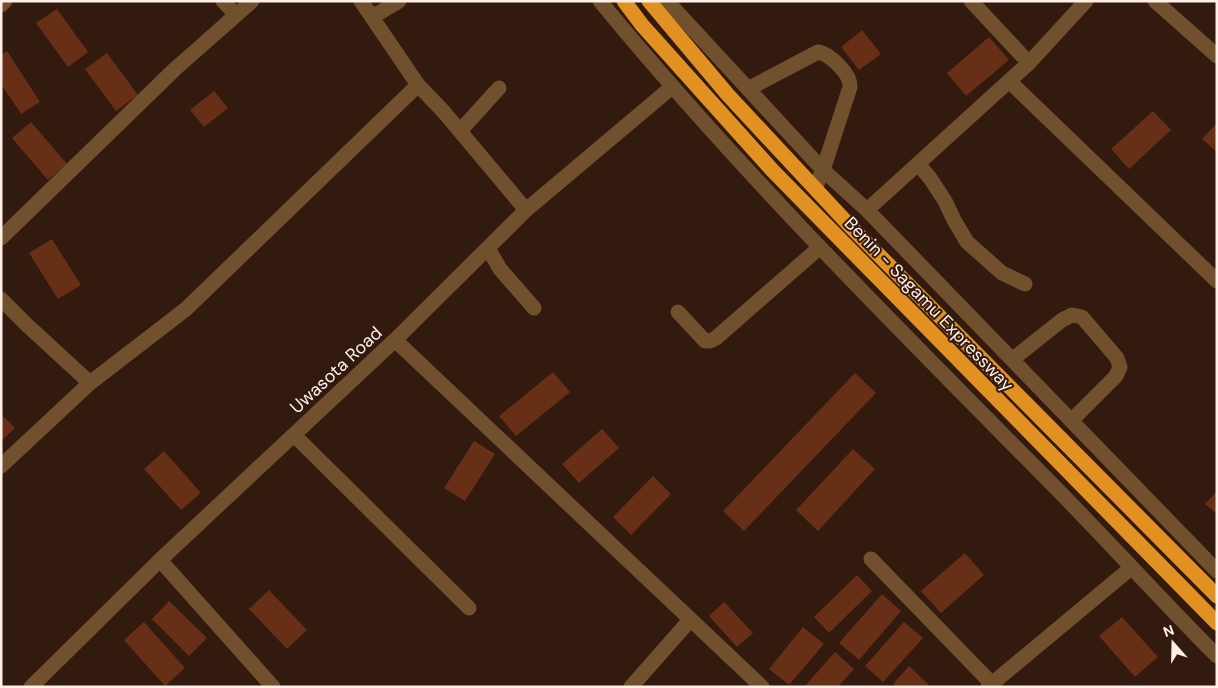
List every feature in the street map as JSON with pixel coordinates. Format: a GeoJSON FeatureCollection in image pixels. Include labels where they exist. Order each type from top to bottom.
{"type":"FeatureCollection","features":[{"type":"Feature","properties":{"kind":"highway","name":"Benin - Sagamu Expressway"},"geometry":{"type":"LineString","coordinates":[[624,1],[642,25],[774,171],[1217,623]]}},
{"type":"Feature","properties":{"kind":"highway"},"geometry":{"type":"LineString","coordinates":[[649,1],[728,94],[850,226],[1217,596]]}},
{"type":"Feature","properties":{"kind":"street"},"geometry":{"type":"LineString","coordinates":[[1,5],[5,1]]}},
{"type":"Feature","properties":{"kind":"street"},"geometry":{"type":"LineString","coordinates":[[223,1],[236,15]]}},
{"type":"Feature","properties":{"kind":"street"},"geometry":{"type":"LineString","coordinates":[[1,238],[175,70],[252,1]]}},
{"type":"Feature","properties":{"kind":"street"},"geometry":{"type":"LineString","coordinates":[[361,1],[418,85],[460,131],[526,210]]}},
{"type":"Feature","properties":{"kind":"street"},"geometry":{"type":"LineString","coordinates":[[372,17],[399,1]]}},
{"type":"Feature","properties":{"kind":"street"},"geometry":{"type":"LineString","coordinates":[[600,1],[672,87],[819,248],[1046,478],[1217,656]]}},
{"type":"Feature","properties":{"kind":"street"},"geometry":{"type":"LineString","coordinates":[[668,1],[823,170],[867,210],[1217,570]]}},
{"type":"Feature","properties":{"kind":"street"},"geometry":{"type":"LineString","coordinates":[[972,1],[1030,63]]}},
{"type":"Feature","properties":{"kind":"street"},"geometry":{"type":"LineString","coordinates":[[867,210],[1030,63],[1086,1]]}},
{"type":"Feature","properties":{"kind":"street"},"geometry":{"type":"LineString","coordinates":[[1155,1],[1217,56]]}},
{"type":"Feature","properties":{"kind":"street"},"geometry":{"type":"LineString","coordinates":[[748,89],[818,52],[826,53],[849,77],[850,87],[823,170],[814,188]]}},
{"type":"Feature","properties":{"kind":"street"},"geometry":{"type":"LineString","coordinates":[[1009,81],[1217,281]]}},
{"type":"Feature","properties":{"kind":"street"},"geometry":{"type":"LineString","coordinates":[[1,466],[90,383],[186,309],[418,85]]}},
{"type":"Feature","properties":{"kind":"street","name":"Uwasota Road"},"geometry":{"type":"LineString","coordinates":[[35,685],[160,560],[395,340],[526,210],[672,87]]}},
{"type":"Feature","properties":{"kind":"street"},"geometry":{"type":"LineString","coordinates":[[460,131],[498,88]]}},
{"type":"Feature","properties":{"kind":"street"},"geometry":{"type":"LineString","coordinates":[[918,164],[946,202],[967,242],[1002,274],[1025,284]]}},
{"type":"Feature","properties":{"kind":"street"},"geometry":{"type":"LineString","coordinates":[[488,248],[500,269],[534,308]]}},
{"type":"Feature","properties":{"kind":"street"},"geometry":{"type":"LineString","coordinates":[[678,312],[705,341],[710,341],[716,338],[819,248]]}},
{"type":"Feature","properties":{"kind":"street"},"geometry":{"type":"LineString","coordinates":[[1,299],[26,326],[90,383]]}},
{"type":"Feature","properties":{"kind":"street"},"geometry":{"type":"LineString","coordinates":[[1013,359],[1062,320],[1072,315],[1082,317],[1117,358],[1120,367],[1116,376],[1072,420]]}},
{"type":"Feature","properties":{"kind":"street"},"geometry":{"type":"LineString","coordinates":[[395,340],[762,687]]}},
{"type":"Feature","properties":{"kind":"street"},"geometry":{"type":"LineString","coordinates":[[294,435],[469,608]]}},
{"type":"Feature","properties":{"kind":"street"},"geometry":{"type":"LineString","coordinates":[[871,559],[991,686],[1131,568]]}},
{"type":"Feature","properties":{"kind":"street"},"geometry":{"type":"LineString","coordinates":[[160,560],[273,687]]}},
{"type":"Feature","properties":{"kind":"street"},"geometry":{"type":"LineString","coordinates":[[630,687],[690,620]]}},
{"type":"Feature","properties":{"kind":"building"},"geometry":{"type":"Polygon","coordinates":[[[57,9],[88,52],[68,67],[36,23],[57,9]]]}},
{"type":"Feature","properties":{"kind":"building"},"geometry":{"type":"Polygon","coordinates":[[[862,30],[881,54],[859,70],[841,47],[862,30]]]}},
{"type":"Feature","properties":{"kind":"building"},"geometry":{"type":"Polygon","coordinates":[[[989,37],[1009,60],[966,96],[947,73],[989,37]]]}},
{"type":"Feature","properties":{"kind":"building"},"geometry":{"type":"Polygon","coordinates":[[[7,51],[40,102],[21,114],[1,84],[1,55],[7,51]]]}},
{"type":"Feature","properties":{"kind":"building"},"geometry":{"type":"Polygon","coordinates":[[[107,53],[138,95],[116,111],[85,69],[107,53]]]}},
{"type":"Feature","properties":{"kind":"building"},"geometry":{"type":"Polygon","coordinates":[[[214,91],[228,108],[204,127],[190,110],[214,91]]]}},
{"type":"Feature","properties":{"kind":"building"},"geometry":{"type":"Polygon","coordinates":[[[1153,111],[1171,130],[1129,169],[1111,149],[1153,111]]]}},
{"type":"Feature","properties":{"kind":"building"},"geometry":{"type":"Polygon","coordinates":[[[31,122],[67,164],[48,180],[12,138],[31,122]]]}},
{"type":"Feature","properties":{"kind":"building"},"geometry":{"type":"Polygon","coordinates":[[[1217,123],[1217,152],[1202,139],[1217,123]]]}},
{"type":"Feature","properties":{"kind":"building"},"geometry":{"type":"Polygon","coordinates":[[[52,239],[81,285],[58,299],[29,253],[52,239]]]}},
{"type":"Feature","properties":{"kind":"building"},"geometry":{"type":"Polygon","coordinates":[[[553,372],[570,392],[516,436],[499,416],[553,372]]]}},
{"type":"Feature","properties":{"kind":"building"},"geometry":{"type":"Polygon","coordinates":[[[855,373],[876,393],[744,531],[723,511],[855,373]]]}},
{"type":"Feature","properties":{"kind":"building"},"geometry":{"type":"Polygon","coordinates":[[[1,414],[15,428],[1,441],[1,414]]]}},
{"type":"Feature","properties":{"kind":"building"},"geometry":{"type":"Polygon","coordinates":[[[602,429],[619,448],[579,483],[562,464],[602,429]]]}},
{"type":"Feature","properties":{"kind":"building"},"geometry":{"type":"Polygon","coordinates":[[[474,441],[495,454],[465,501],[444,488],[474,441]]]}},
{"type":"Feature","properties":{"kind":"building"},"geometry":{"type":"Polygon","coordinates":[[[853,449],[875,469],[818,531],[796,510],[853,449]]]}},
{"type":"Feature","properties":{"kind":"building"},"geometry":{"type":"Polygon","coordinates":[[[164,451],[201,493],[181,510],[144,469],[164,451]]]}},
{"type":"Feature","properties":{"kind":"building"},"geometry":{"type":"Polygon","coordinates":[[[653,476],[671,494],[631,535],[613,517],[653,476]]]}},
{"type":"Feature","properties":{"kind":"building"},"geometry":{"type":"Polygon","coordinates":[[[1217,491],[1217,514],[1205,504],[1217,491]]]}},
{"type":"Feature","properties":{"kind":"building"},"geometry":{"type":"Polygon","coordinates":[[[965,553],[984,575],[941,613],[921,591],[965,553]]]}},
{"type":"Feature","properties":{"kind":"building"},"geometry":{"type":"Polygon","coordinates":[[[857,575],[872,591],[829,633],[814,617],[857,575]]]}},
{"type":"Feature","properties":{"kind":"building"},"geometry":{"type":"Polygon","coordinates":[[[269,590],[307,630],[287,649],[249,609],[269,590]]]}},
{"type":"Feature","properties":{"kind":"building"},"geometry":{"type":"Polygon","coordinates":[[[882,594],[901,611],[859,660],[839,643],[882,594]]]}},
{"type":"Feature","properties":{"kind":"building"},"geometry":{"type":"Polygon","coordinates":[[[169,601],[207,638],[189,656],[152,619],[169,601]]]}},
{"type":"Feature","properties":{"kind":"building"},"geometry":{"type":"Polygon","coordinates":[[[724,602],[753,633],[737,647],[709,616],[724,602]]]}},
{"type":"Feature","properties":{"kind":"building"},"geometry":{"type":"Polygon","coordinates":[[[1122,617],[1158,657],[1135,677],[1099,636],[1122,617]]]}},
{"type":"Feature","properties":{"kind":"building"},"geometry":{"type":"Polygon","coordinates":[[[144,622],[185,668],[165,686],[124,640],[144,622]]]}},
{"type":"Feature","properties":{"kind":"building"},"geometry":{"type":"Polygon","coordinates":[[[904,622],[923,638],[883,682],[865,666],[904,622]]]}},
{"type":"Feature","properties":{"kind":"building"},"geometry":{"type":"Polygon","coordinates":[[[803,627],[824,644],[789,685],[769,669],[803,627]]]}},
{"type":"Feature","properties":{"kind":"building"},"geometry":{"type":"Polygon","coordinates":[[[835,652],[854,669],[838,687],[804,687],[835,652]]]}},
{"type":"Feature","properties":{"kind":"building"},"geometry":{"type":"Polygon","coordinates":[[[909,666],[931,687],[897,687],[893,684],[909,666]]]}}]}
